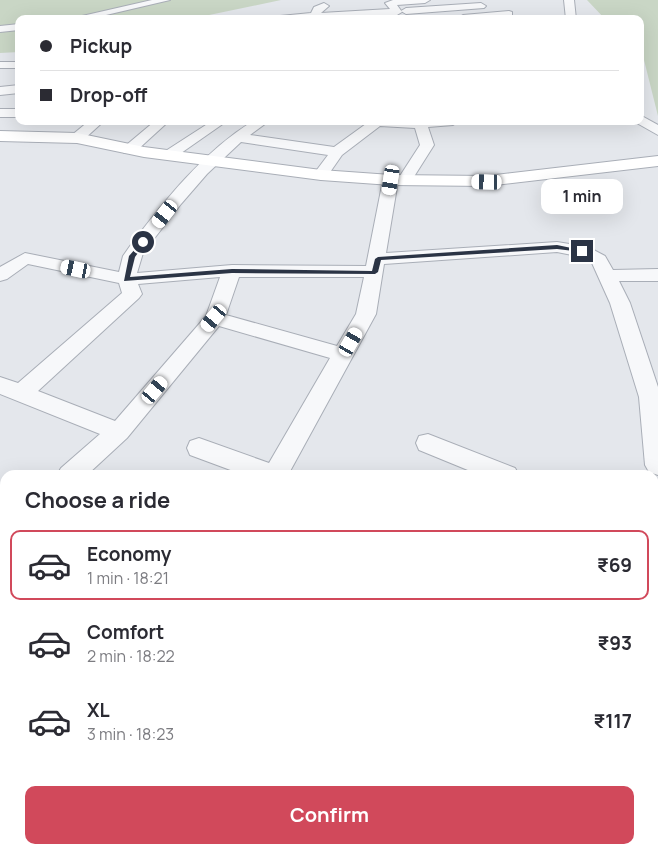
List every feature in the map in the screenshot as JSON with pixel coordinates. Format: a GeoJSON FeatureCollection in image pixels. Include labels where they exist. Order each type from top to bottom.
{"type":"FeatureCollection","features":[{"type":"Feature","properties":{"kind":"street"},"geometry":{"type":"LineString","coordinates":[[93,15],[165,0]]}},
{"type":"Feature","properties":{"kind":"street"},"geometry":{"type":"LineString","coordinates":[[397,12],[390,3],[425,0]]}},
{"type":"Feature","properties":{"kind":"street"},"geometry":{"type":"LineString","coordinates":[[570,0],[574,15]]}},
{"type":"Feature","properties":{"kind":"street"},"geometry":{"type":"LineString","coordinates":[[348,15],[481,6]]}},
{"type":"Feature","properties":{"kind":"street"},"geometry":{"type":"LineString","coordinates":[[491,15],[510,13]]}},
{"type":"Feature","properties":{"kind":"street"},"geometry":{"type":"LineString","coordinates":[[0,29],[15,27]]}},
{"type":"Feature","properties":{"kind":"street"},"geometry":{"type":"LineString","coordinates":[[0,65],[15,65]]}},
{"type":"Feature","properties":{"kind":"street"},"geometry":{"type":"LineString","coordinates":[[0,91],[15,89]]}},
{"type":"Feature","properties":{"kind":"street"},"geometry":{"type":"LineString","coordinates":[[0,114],[15,113]]}},
{"type":"Feature","properties":{"kind":"street"},"geometry":{"type":"LineString","coordinates":[[644,122],[658,131]]}},
{"type":"Feature","properties":{"kind":"street"},"geometry":{"type":"LineString","coordinates":[[77,138],[93,125]]}},
{"type":"Feature","properties":{"kind":"street"},"geometry":{"type":"LineString","coordinates":[[130,150],[158,125]]}},
{"type":"Feature","properties":{"kind":"street"},"geometry":{"type":"LineString","coordinates":[[169,155],[214,125]]}},
{"type":"Feature","properties":{"kind":"street"},"geometry":{"type":"LineString","coordinates":[[22,393],[132,294],[126,279],[132,256],[165,214],[212,161],[257,125]]}},
{"type":"Feature","properties":{"kind":"street"},"geometry":{"type":"LineString","coordinates":[[321,175],[337,152],[373,125]]}},
{"type":"Feature","properties":{"kind":"street"},"geometry":{"type":"LineString","coordinates":[[268,470],[343,355],[366,314],[398,180],[427,145],[420,125]]}},
{"type":"Feature","properties":{"kind":"street"},"geometry":{"type":"LineString","coordinates":[[0,136],[77,138],[130,150],[212,161],[321,175],[398,180],[487,182],[584,168],[658,161]]}},
{"type":"Feature","properties":{"kind":"street"},"geometry":{"type":"LineString","coordinates":[[239,138],[337,152]]}},
{"type":"Feature","properties":{"kind":"street"},"geometry":{"type":"LineString","coordinates":[[0,254],[126,279],[232,271],[377,266],[557,247],[582,251],[599,260],[620,303],[650,397],[658,465]]}},
{"type":"Feature","properties":{"kind":"street"},"geometry":{"type":"LineString","coordinates":[[0,275],[24,258]]}},
{"type":"Feature","properties":{"kind":"street"},"geometry":{"type":"LineString","coordinates":[[76,470],[119,432],[214,318],[232,271]]}},
{"type":"Feature","properties":{"kind":"street"},"geometry":{"type":"LineString","coordinates":[[607,276],[658,274]]}},
{"type":"Feature","properties":{"kind":"street"},"geometry":{"type":"LineString","coordinates":[[214,318],[343,355]]}},
{"type":"Feature","properties":{"kind":"street"},"geometry":{"type":"LineString","coordinates":[[0,385],[119,432]]}},
{"type":"Feature","properties":{"kind":"street"},"geometry":{"type":"LineString","coordinates":[[428,444],[493,470]]}},
{"type":"Feature","properties":{"kind":"street"},"geometry":{"type":"LineString","coordinates":[[199,448],[255,470]]}},
{"type":"Feature","properties":{"kind":"green space"},"geometry":{"type":"Polygon","coordinates":[[[0,0],[281,0],[209,15],[15,15],[15,52],[0,53],[0,0]]]}},
{"type":"Feature","properties":{"kind":"green space"},"geometry":{"type":"Polygon","coordinates":[[[587,0],[658,0],[658,116],[644,60],[644,15],[601,15],[587,0]]]}},
{"type":"Feature","properties":{"kind":"route"},"geometry":{"type":"LineString","coordinates":[[143,242],[132,256],[126,279],[232,271],[375,272],[378,259],[557,247],[582,251]]}}]}
